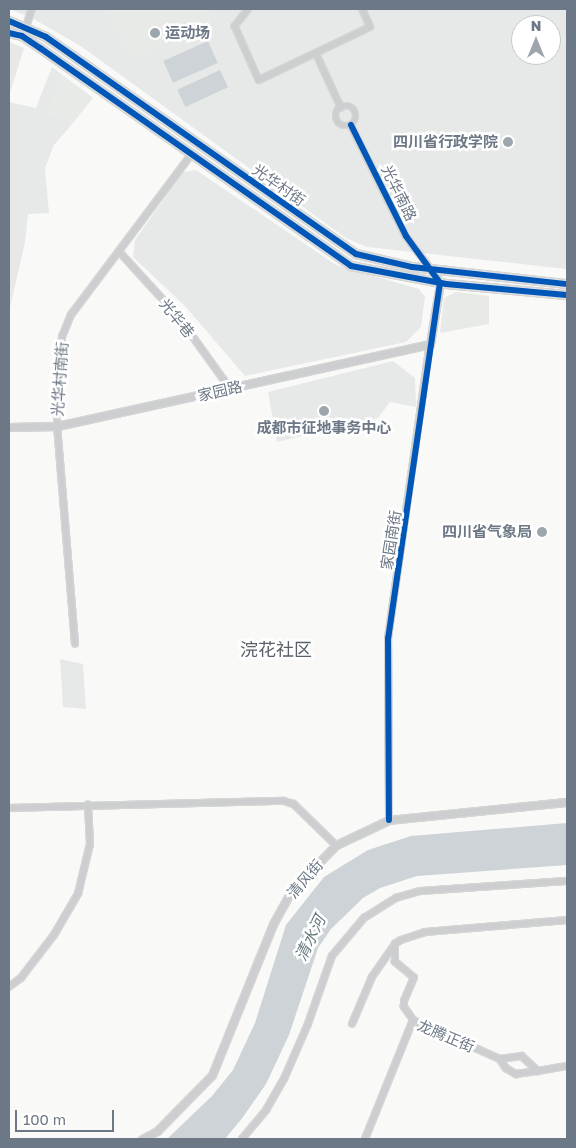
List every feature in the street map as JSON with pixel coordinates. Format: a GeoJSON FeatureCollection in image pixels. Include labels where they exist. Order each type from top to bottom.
{"type":"FeatureCollection","features":[{"type":"Feature","properties":{"kind":"main road","name":"光华村街"},"geometry":{"type":"LineString","coordinates":[[9,21],[26,26],[46,37],[356,254],[431,269],[567,284]]}},
{"type":"Feature","properties":{"kind":"main road","name":"光华村街"},"geometry":{"type":"LineString","coordinates":[[9,33],[22,36],[40,48],[351,266],[440,283],[567,294]]}},
{"type":"Feature","properties":{"kind":"street"},"geometry":{"type":"LineString","coordinates":[[26,26],[32,9]]}},
{"type":"Feature","properties":{"kind":"street"},"geometry":{"type":"LineString","coordinates":[[250,9],[235,26],[260,80],[370,27],[362,9]]}},
{"type":"Feature","properties":{"kind":"street"},"geometry":{"type":"LineString","coordinates":[[316,53],[341,107]]}},
{"type":"Feature","properties":{"kind":"street"},"geometry":{"type":"LineString","coordinates":[[348,106],[355,111],[356,117],[351,124],[338,122],[336,116],[341,107],[348,106]]}},
{"type":"Feature","properties":{"kind":"street","name":"光华南路"},"geometry":{"type":"LineString","coordinates":[[351,124],[406,236],[431,269]]}},
{"type":"Feature","properties":{"kind":"street","name":"光华村南街"},"geometry":{"type":"LineString","coordinates":[[75,644],[57,426],[62,337],[71,315],[191,155]]}},
{"type":"Feature","properties":{"kind":"street","name":"光华巷"},"geometry":{"type":"LineString","coordinates":[[119,251],[179,318],[230,388]]}},
{"type":"Feature","properties":{"kind":"street"},"geometry":{"type":"LineString","coordinates":[[431,269],[440,283]]}},
{"type":"Feature","properties":{"kind":"street","name":"家园南街"},"geometry":{"type":"LineString","coordinates":[[390,820],[388,638],[440,283]]}},
{"type":"Feature","properties":{"kind":"street","name":"家园路"},"geometry":{"type":"LineString","coordinates":[[9,427],[57,426],[430,344]]}},
{"type":"Feature","properties":{"kind":"street"},"geometry":{"type":"LineString","coordinates":[[9,808],[284,801],[294,804],[336,845]]}},
{"type":"Feature","properties":{"kind":"street","name":"清风街"},"geometry":{"type":"LineString","coordinates":[[142,1139],[157,1131],[212,1075],[273,924],[291,890],[336,845],[390,820],[567,802]]}},
{"type":"Feature","properties":{"kind":"street"},"geometry":{"type":"LineString","coordinates":[[9,987],[21,978],[54,935],[78,894],[90,844],[88,805]]}},
{"type":"Feature","properties":{"kind":"street"},"geometry":{"type":"LineString","coordinates":[[242,1139],[266,1110],[284,1079],[308,1024],[332,956],[364,918],[396,898],[420,891],[567,880]]}},
{"type":"Feature","properties":{"kind":"street"},"geometry":{"type":"LineString","coordinates":[[352,1024],[380,961],[395,944],[420,933],[567,920]]}},
{"type":"Feature","properties":{"kind":"street"},"geometry":{"type":"LineString","coordinates":[[395,944],[395,962]]}},
{"type":"Feature","properties":{"kind":"street"},"geometry":{"type":"LineString","coordinates":[[380,961],[395,962],[414,978],[404,1001],[404,1007],[413,1020]]}},
{"type":"Feature","properties":{"kind":"street","name":"龙腾正街"},"geometry":{"type":"LineString","coordinates":[[365,1139],[413,1020],[500,1059],[522,1056],[538,1071]]}},
{"type":"Feature","properties":{"kind":"street"},"geometry":{"type":"LineString","coordinates":[[500,1059],[506,1068],[516,1074],[567,1066]]}},
{"type":"Feature","properties":{"kind":"shaded area"},"geometry":{"type":"Polygon","coordinates":[[[9,9],[567,9],[567,269],[367,247],[346,238],[82,47],[32,18],[9,9]]]}},
{"type":"Feature","properties":{"kind":"shaded area","name":"运动场"},"geometry":{"type":"Polygon","coordinates":[[[106,9],[211,10],[208,26],[142,55],[125,51],[106,9]]]}},
{"type":"Feature","properties":{"kind":"shaded area"},"geometry":{"type":"Polygon","coordinates":[[[9,42],[24,48],[9,96],[9,42]]]}},
{"type":"Feature","properties":{"kind":"shaded area"},"geometry":{"type":"Polygon","coordinates":[[[52,67],[64,76],[47,111],[73,123],[54,145],[45,168],[49,213],[28,214],[25,243],[9,312],[9,102],[36,108],[52,67]]]}},
{"type":"Feature","properties":{"kind":"shaded area"},"geometry":{"type":"Polygon","coordinates":[[[64,76],[93,98],[73,123],[47,111],[64,76]]]}},
{"type":"Feature","properties":{"kind":"shaded area"},"geometry":{"type":"Polygon","coordinates":[[[196,170],[336,265],[419,289],[425,297],[421,327],[406,342],[245,376],[185,306],[133,257],[135,240],[183,172],[196,170]]]}},
{"type":"Feature","properties":{"kind":"shaded area"},"geometry":{"type":"Polygon","coordinates":[[[456,292],[489,296],[489,324],[440,333],[444,298],[456,292]]]}},
{"type":"Feature","properties":{"kind":"shaded area"},"geometry":{"type":"Polygon","coordinates":[[[393,361],[415,378],[416,407],[390,402],[378,418],[277,442],[268,392],[393,361]]]}},
{"type":"Feature","properties":{"kind":"shaded area"},"geometry":{"type":"Polygon","coordinates":[[[60,659],[83,664],[86,709],[63,707],[60,659]]]}},
{"type":"Feature","properties":{"kind":"water"},"geometry":{"type":"Polygon","coordinates":[[[208,41],[218,63],[173,83],[163,61],[208,41]]]}},
{"type":"Feature","properties":{"kind":"water"},"geometry":{"type":"Polygon","coordinates":[[[220,70],[228,87],[185,107],[177,90],[220,70]]]}},
{"type":"Feature","properties":{"kind":"water","name":"清水河"},"geometry":{"type":"Polygon","coordinates":[[[567,823],[567,865],[417,876],[380,888],[363,898],[331,929],[318,948],[289,1035],[266,1084],[243,1117],[225,1139],[167,1139],[212,1096],[233,1070],[255,1023],[286,925],[324,877],[368,850],[411,836],[567,823]]]}},
{"type":"Feature","properties":{"kind":"cycle path"},"geometry":{"type":"LineString","coordinates":[[9,21],[46,37],[356,254],[412,267],[567,284]]}},
{"type":"Feature","properties":{"kind":"cycle path"},"geometry":{"type":"LineString","coordinates":[[9,33],[22,36],[40,48],[351,266],[446,284],[567,295]]}},
{"type":"Feature","properties":{"kind":"cycle path"},"geometry":{"type":"LineString","coordinates":[[351,125],[406,236],[440,283],[388,638],[389,820]]}},
{"type":"Feature","properties":{"kind":"place","name":"运动场"},"geometry":{"type":"Point","coordinates":[155,33]}},
{"type":"Feature","properties":{"kind":"place","name":"四川省行政学院"},"geometry":{"type":"Point","coordinates":[508,142]}},
{"type":"Feature","properties":{"kind":"place","name":"成都市征地事务中心"},"geometry":{"type":"Point","coordinates":[324,411]}},
{"type":"Feature","properties":{"kind":"place","name":"四川省气象局"},"geometry":{"type":"Point","coordinates":[542,532]}},
{"type":"Feature","properties":{"kind":"district","name":"浣花社区"},"geometry":{"type":"Point","coordinates":[276,649]}}]}
